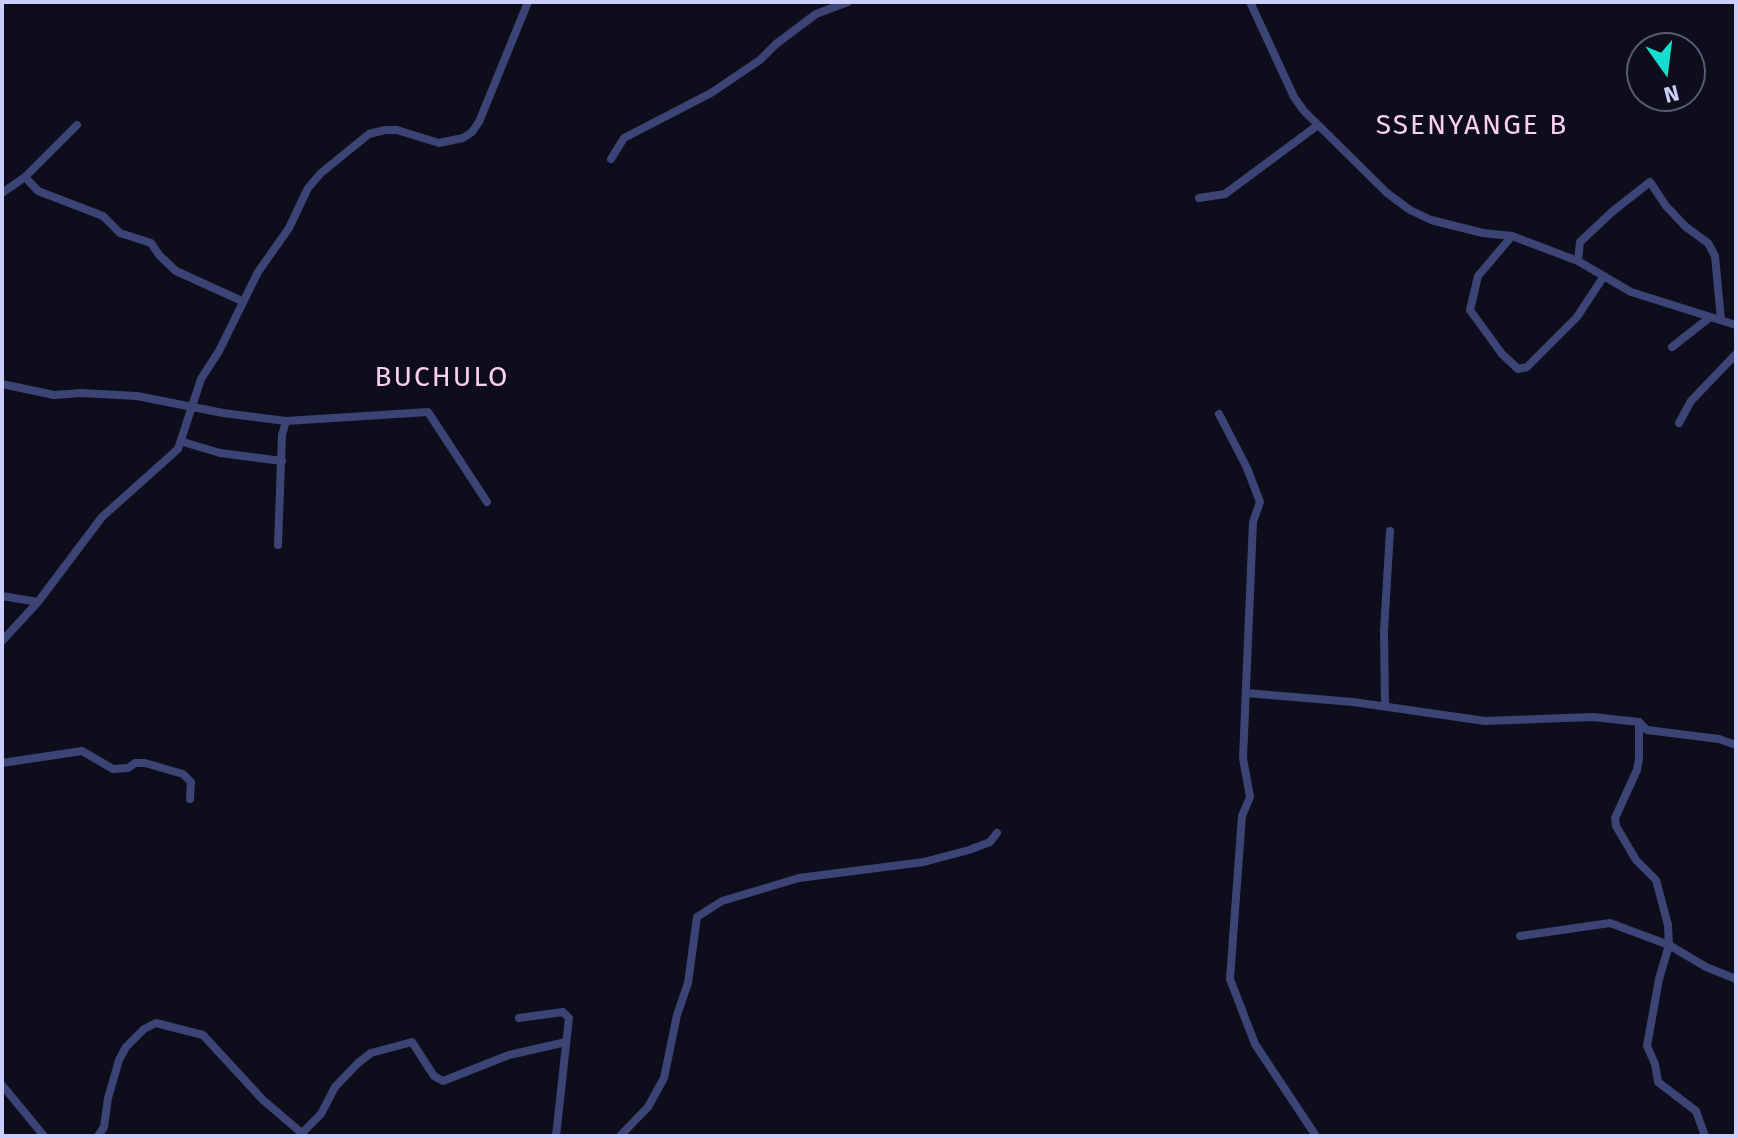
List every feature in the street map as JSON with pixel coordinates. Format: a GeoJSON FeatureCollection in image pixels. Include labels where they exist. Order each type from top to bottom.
{"type":"FeatureCollection","features":[{"type":"Feature","properties":{"kind":"street"},"geometry":{"type":"LineString","coordinates":[[2,641],[38,602],[102,517],[183,442],[201,379],[219,351],[258,272],[289,228],[308,188],[321,173],[369,134],[397,130],[439,143],[463,138],[472,132],[479,122],[528,2]]}},
{"type":"Feature","properties":{"kind":"street"},"geometry":{"type":"LineString","coordinates":[[611,159],[624,138],[711,93],[760,60],[816,14],[848,2]]}},
{"type":"Feature","properties":{"kind":"street"},"geometry":{"type":"LineString","coordinates":[[1250,2],[1294,97],[1387,193],[1410,210],[1483,233],[1512,236],[1578,261],[1631,292],[1736,325]]}},
{"type":"Feature","properties":{"kind":"street"},"geometry":{"type":"LineString","coordinates":[[2,193],[25,177],[77,125]]}},
{"type":"Feature","properties":{"kind":"street"},"geometry":{"type":"LineString","coordinates":[[1199,198],[1225,194],[1318,125]]}},
{"type":"Feature","properties":{"kind":"street"},"geometry":{"type":"LineString","coordinates":[[25,177],[38,191],[103,216],[120,233],[151,243],[176,271],[242,301]]}},
{"type":"Feature","properties":{"kind":"street"},"geometry":{"type":"LineString","coordinates":[[1578,261],[1580,242],[1650,182],[1666,206],[1686,227],[1708,243],[1715,256],[1721,320]]}},
{"type":"Feature","properties":{"kind":"street"},"geometry":{"type":"LineString","coordinates":[[1512,236],[1481,270],[1470,306],[1480,326],[1518,369],[1527,367],[1577,317],[1604,276]]}},
{"type":"Feature","properties":{"kind":"street"},"geometry":{"type":"LineString","coordinates":[[1672,347],[1709,318]]}},
{"type":"Feature","properties":{"kind":"street"},"geometry":{"type":"LineString","coordinates":[[1679,423],[1691,401],[1736,354]]}},
{"type":"Feature","properties":{"kind":"street"},"geometry":{"type":"LineString","coordinates":[[2,384],[54,395],[137,396],[223,413],[286,421],[428,412],[487,502]]}},
{"type":"Feature","properties":{"kind":"street"},"geometry":{"type":"LineString","coordinates":[[1219,414],[1247,468],[1260,502],[1253,522],[1243,758],[1250,797],[1242,816],[1230,979],[1255,1044],[1316,1136]]}},
{"type":"Feature","properties":{"kind":"street"},"geometry":{"type":"LineString","coordinates":[[278,545],[282,435],[286,421]]}},
{"type":"Feature","properties":{"kind":"street"},"geometry":{"type":"LineString","coordinates":[[183,442],[220,453],[282,461]]}},
{"type":"Feature","properties":{"kind":"street"},"geometry":{"type":"LineString","coordinates":[[1385,706],[1384,631],[1390,531]]}},
{"type":"Feature","properties":{"kind":"street"},"geometry":{"type":"LineString","coordinates":[[2,596],[38,602]]}},
{"type":"Feature","properties":{"kind":"street"},"geometry":{"type":"LineString","coordinates":[[1246,693],[1385,706],[1485,721],[1593,717],[1639,722],[1647,730],[1719,739],[1736,745]]}},
{"type":"Feature","properties":{"kind":"street"},"geometry":{"type":"LineString","coordinates":[[1639,722],[1639,759],[1617,813],[1616,826],[1636,860],[1656,880],[1668,925],[1669,945],[1659,979],[1647,1046],[1658,1082],[1696,1111],[1705,1136]]}},
{"type":"Feature","properties":{"kind":"street"},"geometry":{"type":"LineString","coordinates":[[2,763],[82,751],[113,769],[128,768],[135,763],[183,774],[191,782],[190,799]]}},
{"type":"Feature","properties":{"kind":"street"},"geometry":{"type":"LineString","coordinates":[[620,1136],[648,1107],[664,1078],[677,1015],[688,983],[697,917],[722,901],[799,878],[924,862],[990,842],[997,833]]}},
{"type":"Feature","properties":{"kind":"street"},"geometry":{"type":"LineString","coordinates":[[1520,936],[1610,923],[1669,945],[1706,967],[1736,979]]}},
{"type":"Feature","properties":{"kind":"street"},"geometry":{"type":"LineString","coordinates":[[519,1018],[563,1012],[569,1018],[556,1136]]}},
{"type":"Feature","properties":{"kind":"street"},"geometry":{"type":"LineString","coordinates":[[102,1134],[119,1060],[144,1029],[156,1023],[203,1035],[263,1100],[302,1135],[321,1114],[335,1087],[371,1053],[412,1042],[434,1076],[443,1081],[509,1055],[566,1042]]}},
{"type":"Feature","properties":{"kind":"street"},"geometry":{"type":"LineString","coordinates":[[2,1085],[44,1136]]}},
{"type":"Feature","properties":{"kind":"district","name":"SSENYANGE B"},"geometry":{"type":"Point","coordinates":[1472,126]}},
{"type":"Feature","properties":{"kind":"district","name":"BUCHULO"},"geometry":{"type":"Point","coordinates":[442,378]}}]}
